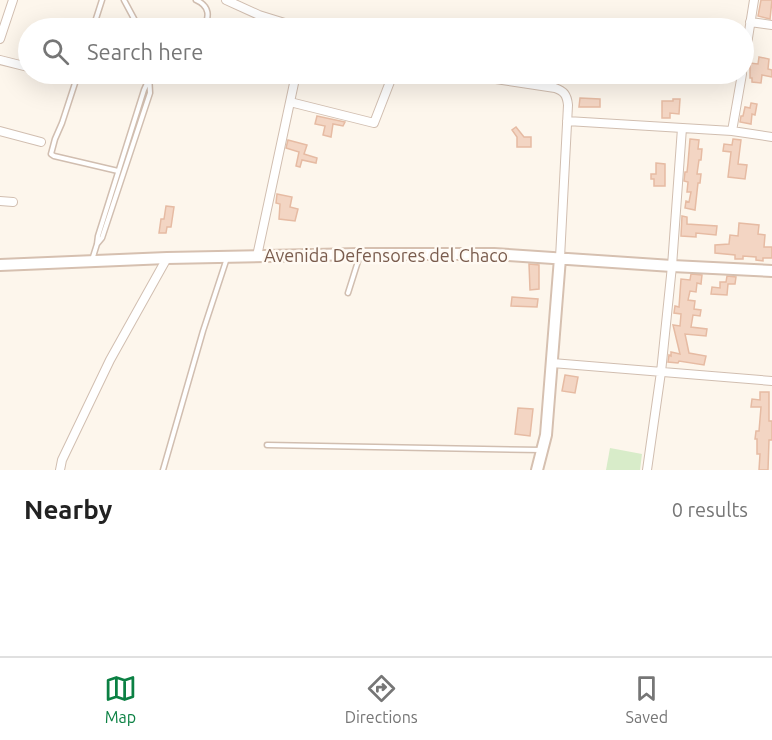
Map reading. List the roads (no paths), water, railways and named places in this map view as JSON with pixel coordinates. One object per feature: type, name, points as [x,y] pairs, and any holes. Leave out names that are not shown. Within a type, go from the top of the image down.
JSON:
[{"type":"main road","name":"Avenida Defensores del Chaco","points":[[0,265],[167,258],[494,254],[772,271]]},
{"type":"main road","points":[[537,470],[546,435],[560,258]]},
{"type":"street","points":[[0,39],[13,0]]},
{"type":"street","points":[[226,0],[269,18]]},
{"type":"street","points":[[751,18],[754,0]]},
{"type":"street","points":[[754,23],[772,25]]},
{"type":"street","points":[[0,60],[18,64]]},
{"type":"street","points":[[257,256],[294,84]]},
{"type":"street","points":[[290,102],[374,123],[389,84]]},
{"type":"street","points":[[529,84],[555,88],[567,97],[560,258]]},
{"type":"street","points":[[732,131],[740,84]]},
{"type":"street","points":[[567,121],[732,131],[772,137]]},
{"type":"street","points":[[647,470],[661,372],[672,266],[682,128]]},
{"type":"street","points":[[0,130],[41,142]]},
{"type":"street","points":[[0,201],[13,202]]},
{"type":"street","points":[[60,470],[62,460],[110,360],[167,258]]},
{"type":"street","points":[[552,363],[772,381]]},
{"type":"lane","points":[[96,18],[102,0]]},
{"type":"lane","points":[[123,0],[133,18]]},
{"type":"lane","points":[[196,0],[204,3],[207,18]]},
{"type":"lane","points":[[75,84],[51,154],[118,171]]},
{"type":"lane","points":[[92,261],[147,84]]},
{"type":"lane","points":[[97,244],[102,238],[150,93],[148,84]]},
{"type":"lane","points":[[348,293],[360,254]]},
{"type":"lane","points":[[164,470],[227,257]]},
{"type":"lane","points":[[267,445],[542,450]]}]
